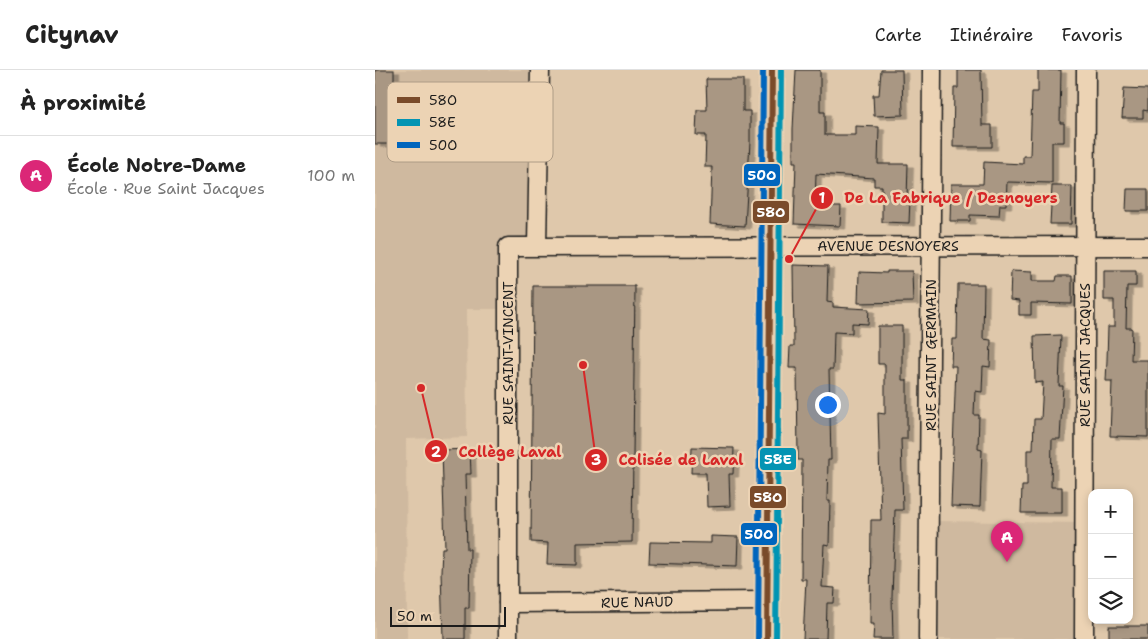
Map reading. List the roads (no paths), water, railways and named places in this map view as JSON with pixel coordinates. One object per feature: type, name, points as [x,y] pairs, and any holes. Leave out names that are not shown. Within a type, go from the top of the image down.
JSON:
[{"type":"street","points":[[767,639],[772,70]]},
{"type":"street","name":"RUE SAINT GERMAIN","points":[[928,639],[932,70]]},
{"type":"street","name":"RUE SAINT JACQUES","points":[[1084,639],[1085,70]]},
{"type":"street","points":[[537,246],[538,162]]},
{"type":"street","name":"AVENUE DESNOYERS","points":[[508,247],[1148,246]]},
{"type":"street","name":"RUE SAINT-VINCENT","points":[[508,247],[508,639]]},
{"type":"street","name":"RUE NAUD","points":[[508,603],[766,601]]},
{"type":"place","name":"De La Fabrique / Desnoyers","points":[[789,259]]},
{"type":"place","name":"Colisée de Laval","points":[[583,365]]},
{"type":"place","name":"Collège Laval","points":[[421,388]]},
{"type":"place","name":"École Notre-Dame","points":[[1007,562]]}]
